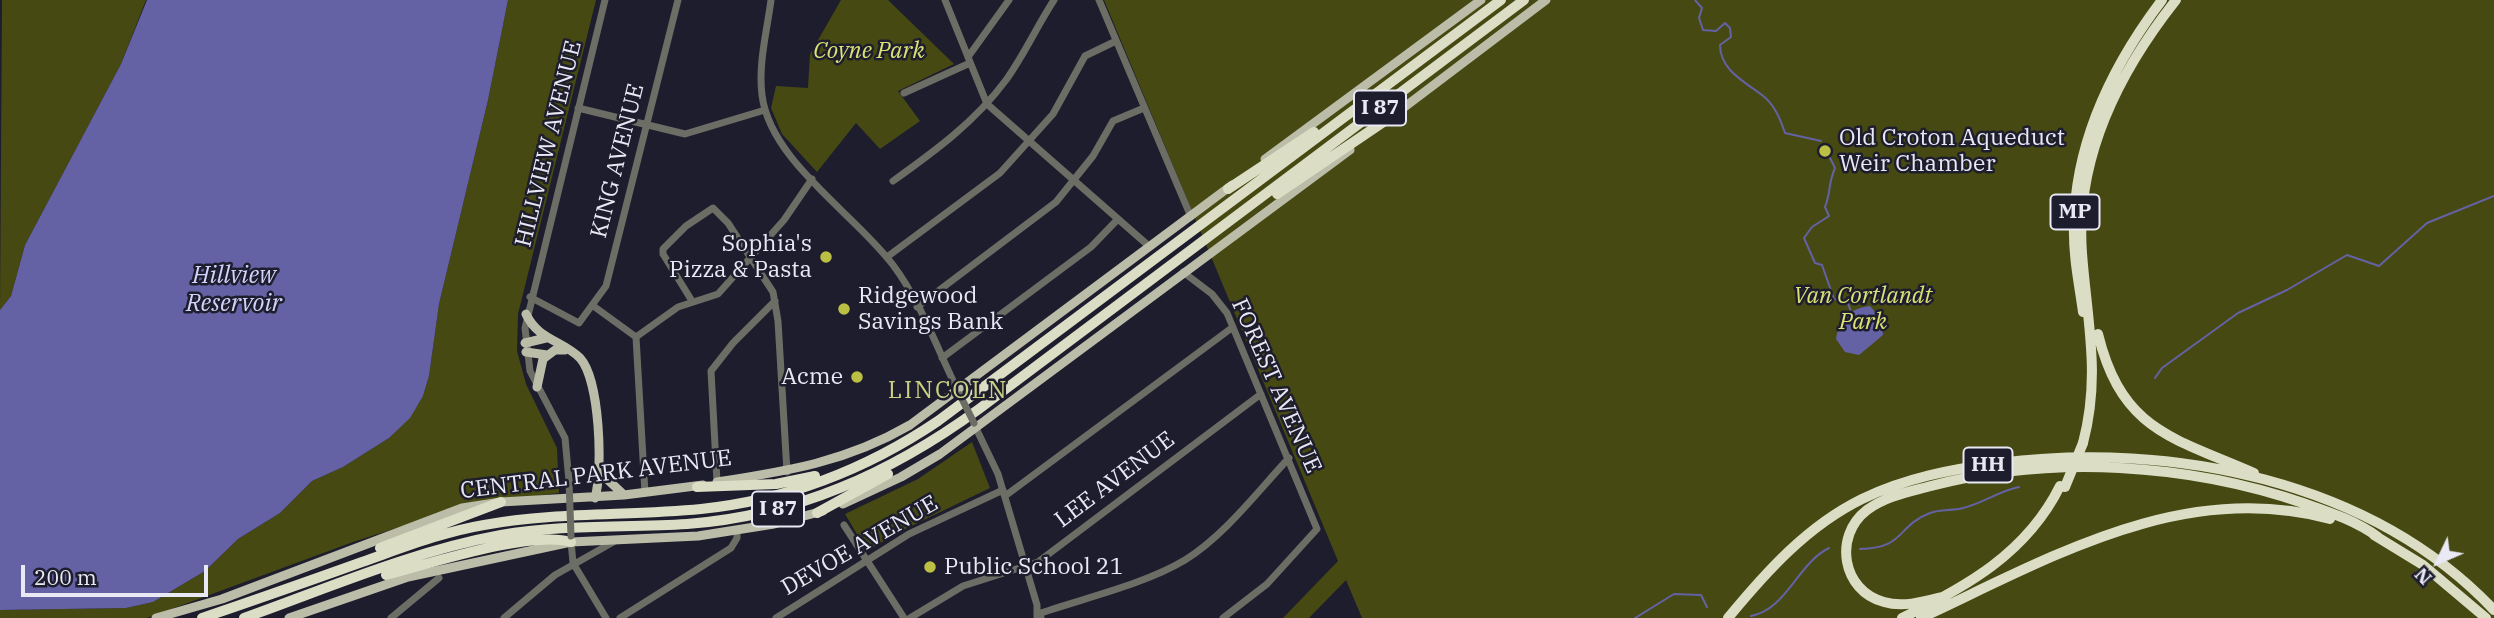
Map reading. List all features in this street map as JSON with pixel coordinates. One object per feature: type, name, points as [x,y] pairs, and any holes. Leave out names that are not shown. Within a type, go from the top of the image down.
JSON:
[{"type":"highway","name":"I 87","points":[[202,618],[414,544],[480,526],[548,516],[724,506],[792,491],[845,472],[900,446],[939,421],[1501,0]]},
{"type":"highway","name":"I 87","points":[[244,618],[438,550],[505,535],[580,527],[686,524],[775,510],[852,485],[922,449],[1524,0]]},
{"type":"highway","name":"MP","points":[[2080,442],[2088,371],[2074,250],[2080,169],[2090,132],[2106,91],[2133,41],[2162,0]]},
{"type":"highway","name":"MP","points":[[1902,618],[1948,601],[1981,576],[2010,552],[2039,520],[2062,487],[2080,442],[2094,376],[2082,217],[2094,149],[2104,119],[2129,69],[2176,0]]},
{"type":"highway","points":[[1228,189],[1325,124],[1364,103]]},
{"type":"highway","points":[[1237,215],[1276,194],[1398,112]]},
{"type":"highway","points":[[2088,296],[2112,379],[2124,399],[2142,419],[2173,439],[2295,490]]},
{"type":"highway","points":[[817,513],[877,481],[922,449]]},
{"type":"highway","name":"HH","points":[[1728,618],[1786,553],[1830,518],[1882,490],[1934,474],[2020,461],[2123,457],[2205,467],[2295,490],[2361,515],[2403,537],[2453,572],[2494,610]]},
{"type":"highway","points":[[1948,601],[1895,604],[1872,598],[1859,589],[1849,572],[1846,552],[1850,532],[1861,515],[1893,497],[1976,477],[2053,468],[2111,468],[2169,473],[2273,493],[2355,522],[2442,579],[2486,618]]},
{"type":"highway","points":[[697,487],[776,484],[845,472]]},
{"type":"highway","points":[[298,584],[370,552],[501,502]]},
{"type":"highway","points":[[1921,618],[1948,601],[2074,548],[2145,522],[2190,511],[2231,507],[2285,509],[2331,519],[2378,537]]},
{"type":"highway","points":[[308,595],[494,548],[571,539]]},
{"type":"main road","name":"CENTRAL PARK AVENUE","points":[[156,618],[222,599],[462,508],[501,502],[595,498],[697,487],[787,472],[837,460],[867,448],[917,421],[959,393],[1481,0]]},
{"type":"main road","points":[[289,618],[408,578],[571,539],[618,539],[737,530],[817,513],[901,477],[1183,272],[1546,0]]},
{"type":"main road","points":[[526,313],[537,331],[579,357],[591,376],[598,464],[595,498]]},
{"type":"main road","points":[[526,348],[546,338]]},
{"type":"main road","points":[[526,348],[547,355]]},
{"type":"main road","points":[[537,387],[540,367],[547,355],[555,350],[567,349]]},
{"type":"main road","points":[[598,464],[607,479],[624,495]]},
{"type":"street","name":"HILLVIEW AVENUE","points":[[574,565],[563,432],[537,387],[526,348],[526,313],[605,0]]},
{"type":"street","name":"KING AVENUE","points":[[530,297],[579,323],[606,286],[678,0]]},
{"type":"street","points":[[771,0],[761,73],[765,110],[779,141],[887,257],[917,307],[975,425],[1004,493],[1039,617],[1144,579],[1184,560],[1221,529],[1289,458]]},
{"type":"street","points":[[945,0],[987,104],[1150,247]]},
{"type":"street","points":[[904,93],[969,60],[1009,0]]},
{"type":"street","points":[[892,181],[957,134],[987,104],[1008,77],[1054,0]]},
{"type":"street","points":[[1099,0],[1191,217]]},
{"type":"street","points":[[887,257],[1000,173],[1030,143],[1052,114],[1085,56],[1116,41]]},
{"type":"street","points":[[578,108],[688,134],[765,110]]},
{"type":"street","points":[[917,307],[1056,202],[1117,118],[1144,108]]},
{"type":"street","points":[[636,337],[660,319],[692,301],[718,294],[785,220],[813,179]]},
{"type":"street","points":[[692,301],[663,254],[663,248],[708,209],[719,211],[770,284],[775,301],[787,472]]},
{"type":"street","points":[[942,358],[1091,247],[1118,219]]},
{"type":"street","name":"FOREST AVENUE","points":[[1183,272],[1219,301],[1233,327],[1317,529],[1266,584],[1223,618]]},
{"type":"street","points":[[717,482],[711,371],[733,343],[775,301]]},
{"type":"street","points":[[592,305],[636,337]]},
{"type":"street","name":"DEVOE AVENUE","points":[[776,618],[909,534],[1004,493],[1233,327]]},
{"type":"street","points":[[636,337],[645,493]]},
{"type":"street","name":"LEE AVENUE","points":[[910,618],[962,586],[1038,562],[1261,394]]},
{"type":"street","points":[[844,525],[904,618]]},
{"type":"street","points":[[620,618],[731,548],[737,538],[737,530]]},
{"type":"street","points":[[504,618],[555,575],[618,539]]},
{"type":"street","points":[[574,565],[606,618]]},
{"type":"street","points":[[391,618],[439,578]]},
{"type":"green space","points":[[2,0],[146,0],[121,64],[25,245],[11,296],[0,310]]},
{"type":"green space","points":[[508,0],[596,0],[518,314],[517,351],[526,384],[557,448],[559,493],[471,504],[353,542],[147,618],[0,618],[0,610],[126,608],[153,602],[205,571],[238,539],[280,513],[312,481],[343,467],[389,438],[409,418],[423,396],[429,376],[439,304],[488,100]]},
{"type":"green space","name":"Coyne Park","points":[[841,0],[888,0],[954,64],[898,91],[920,121],[880,149],[856,123],[817,172],[782,134],[771,108],[776,86],[808,88],[810,54]]},
{"type":"green space","name":"Van Cortlandt Park","points":[[1104,0],[2494,0],[2494,618],[1362,618],[1346,580],[1309,618],[1283,618],[1338,561]]},
{"type":"green space","points":[[972,442],[990,488],[899,532],[867,551],[845,514],[918,479]]},
{"type":"water","name":"Hillview Reservoir","points":[[147,0],[508,0],[488,100],[439,304],[429,376],[423,396],[410,418],[389,438],[343,467],[312,481],[280,513],[238,539],[205,571],[153,602],[126,608],[0,610],[0,310],[11,296],[25,245],[121,64]]},
{"type":"water","points":[[1870,306],[1882,320],[1883,335],[1859,355],[1845,352],[1836,339],[1840,326],[1851,312]]},
{"type":"waterway","points":[[1695,0],[1702,8],[1699,18],[1703,30],[1716,31],[1725,23],[1730,28],[1731,37],[1720,45],[1724,62],[1770,103],[1785,133],[1821,141]]},
{"type":"waterway","points":[[1830,158],[1835,168],[1825,207],[1829,216],[1812,227],[1804,238],[1815,263],[1822,265],[1834,299],[1848,303],[1851,312]]},
{"type":"waterway","points":[[2155,378],[2162,368],[2238,313],[2287,290],[2347,255],[2379,266],[2427,223],[2494,196]]},
{"type":"waterway","points":[[1860,549],[1886,545],[1919,518],[1930,513],[1963,508],[2019,487]]},
{"type":"waterway","points":[[1751,616],[1774,605],[1809,564],[1829,548]]},
{"type":"waterway","points":[[1635,618],[1674,594],[1701,595],[1707,607]]},
{"type":"place","name":"Old Croton Aqueduct Weir Chamber","points":[[1825,151]]},
{"type":"place","name":"Sophia's Pizza & Pasta","points":[[826,257]]},
{"type":"place","name":"Ridgewood Savings Bank","points":[[844,309]]},
{"type":"place","name":"Acme","points":[[857,377]]},
{"type":"place","name":"Public School 21","points":[[930,567]]},
{"type":"district","name":"LINCOLN","points":[[948,391]]}]
